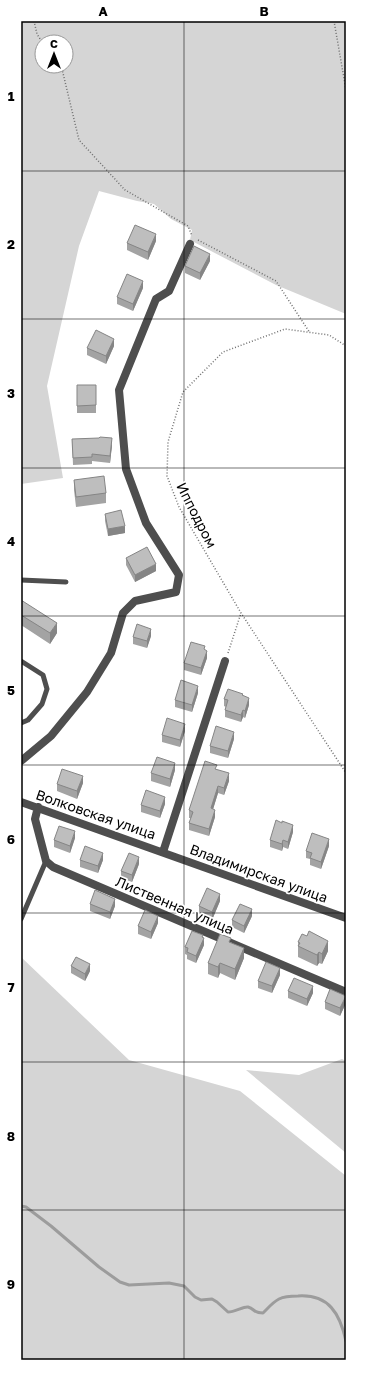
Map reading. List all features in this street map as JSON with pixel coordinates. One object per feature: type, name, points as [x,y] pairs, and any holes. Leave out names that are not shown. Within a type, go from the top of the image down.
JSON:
[{"type":"street","points":[[21,761],[51,736],[87,692],[111,653],[123,613],[135,601],[176,592],[179,575],[146,523],[126,469],[119,390],[156,299],[169,291],[190,244]]},
{"type":"street","points":[[163,852],[225,661]]},
{"type":"street","name":"Волковская улица","points":[[21,802],[163,852]]},
{"type":"street","points":[[38,807],[35,820],[46,860]]},
{"type":"street","name":"Владимирская улица","points":[[163,852],[346,918]]},
{"type":"street","name":"Лиственная улица","points":[[46,860],[53,867],[346,992]]},
{"type":"lane","points":[[21,580],[66,582]]},
{"type":"lane","points":[[21,661],[43,675],[47,689],[42,704],[28,720],[21,722]]},
{"type":"lane","points":[[21,919],[46,860]]},
{"type":"path","points":[[34,21],[37,34]]},
{"type":"path","points":[[334,21],[346,90]]},
{"type":"path","points":[[63,74],[79,140],[125,190],[188,226],[193,237],[276,281],[310,332]]},
{"type":"path","name":"Ипподром","points":[[346,346],[329,335],[285,329],[223,352],[183,392],[168,442],[167,476],[179,507],[241,613],[346,773]]},
{"type":"path","points":[[225,661],[241,613]]},
{"type":"shaded area","points":[[21,21],[346,21],[346,314],[276,285],[190,240],[192,230],[171,219],[154,204],[99,191],[79,246],[47,386],[63,478],[21,484]]},
{"type":"shaded area","points":[[21,957],[129,1060],[240,1091],[346,1176],[346,1360],[21,1360]]},
{"type":"shaded area","points":[[342,1059],[346,1061],[346,1153],[246,1070],[299,1075]]},
{"type":"building","points":[[135,225],[156,234],[148,252],[127,243]]},
{"type":"building","points":[[194,246],[210,254],[200,273],[185,266]]},
{"type":"building","points":[[127,274],[143,281],[133,304],[117,297]]},
{"type":"building","points":[[96,330],[114,339],[106,356],[87,348]]},
{"type":"building","points":[[77,385],[96,385],[96,405],[77,406]]},
{"type":"building","points":[[100,437],[112,438],[110,456],[92,454],[92,457],[73,458],[72,439]]},
{"type":"building","points":[[104,476],[106,493],[76,497],[74,480]]},
{"type":"building","points":[[121,510],[125,526],[108,529],[105,514]]},
{"type":"building","points":[[147,547],[156,564],[135,575],[126,558]]},
{"type":"building","points":[[21,600],[57,623],[50,633],[21,615]]},
{"type":"building","points":[[137,624],[151,629],[147,641],[133,637]]},
{"type":"building","points":[[191,642],[205,646],[204,649],[207,651],[201,668],[184,663]]},
{"type":"building","points":[[181,680],[198,686],[192,705],[175,700]]},
{"type":"building","points":[[228,689],[243,694],[242,695],[249,698],[245,711],[243,710],[241,715],[225,710],[228,700],[224,699]]},
{"type":"building","points":[[167,718],[185,724],[180,740],[162,735]]},
{"type":"building","points":[[216,726],[234,732],[228,751],[210,746]]},
{"type":"building","points":[[157,757],[175,763],[170,779],[151,773]]},
{"type":"building","points":[[205,761],[217,765],[215,769],[229,773],[224,788],[218,786],[211,808],[215,810],[209,829],[189,823],[193,812],[189,810]]},
{"type":"building","points":[[62,769],[83,776],[77,791],[57,784]]},
{"type":"building","points":[[146,790],[165,797],[160,811],[141,805]]},
{"type":"building","points":[[276,820],[293,825],[288,842],[283,840],[282,844],[270,840]]},
{"type":"building","points":[[59,826],[75,831],[70,846],[54,840]]},
{"type":"building","points":[[312,833],[329,839],[321,862],[310,858],[312,853],[306,851]]},
{"type":"building","points":[[85,846],[103,853],[98,866],[80,860]]},
{"type":"building","points":[[129,853],[139,857],[132,875],[121,871]]},
{"type":"building","points":[[207,888],[220,894],[212,912],[199,906]]},
{"type":"building","points":[[95,890],[115,899],[110,912],[90,904]]},
{"type":"building","points":[[240,904],[252,909],[244,926],[232,920]]},
{"type":"building","points":[[145,910],[158,916],[151,932],[138,926]]},
{"type":"building","points":[[192,931],[203,935],[202,937],[204,938],[196,956],[187,952],[188,948],[185,947]]},
{"type":"building","points":[[309,931],[328,941],[322,954],[319,952],[317,955],[298,946],[300,943],[298,942],[302,934],[307,936]]},
{"type":"building","points":[[220,934],[231,938],[229,942],[244,948],[235,969],[220,963],[218,967],[208,963]]},
{"type":"building","points":[[76,957],[90,964],[85,974],[71,966]]},
{"type":"building","points":[[266,962],[280,968],[272,986],[258,981]]},
{"type":"building","points":[[294,978],[313,986],[307,999],[288,991]]},
{"type":"building","points":[[330,989],[346,996],[340,1008],[325,1002]]},
{"type":"waterway","points":[[21,1206],[26,1207],[51,1226],[99,1267],[120,1282],[129,1285],[169,1283],[184,1286],[195,1297],[201,1300],[212,1299],[228,1312],[248,1307],[256,1312],[263,1313],[277,1300],[288,1296],[309,1296],[318,1298],[325,1302],[336,1314],[346,1341]]}]
